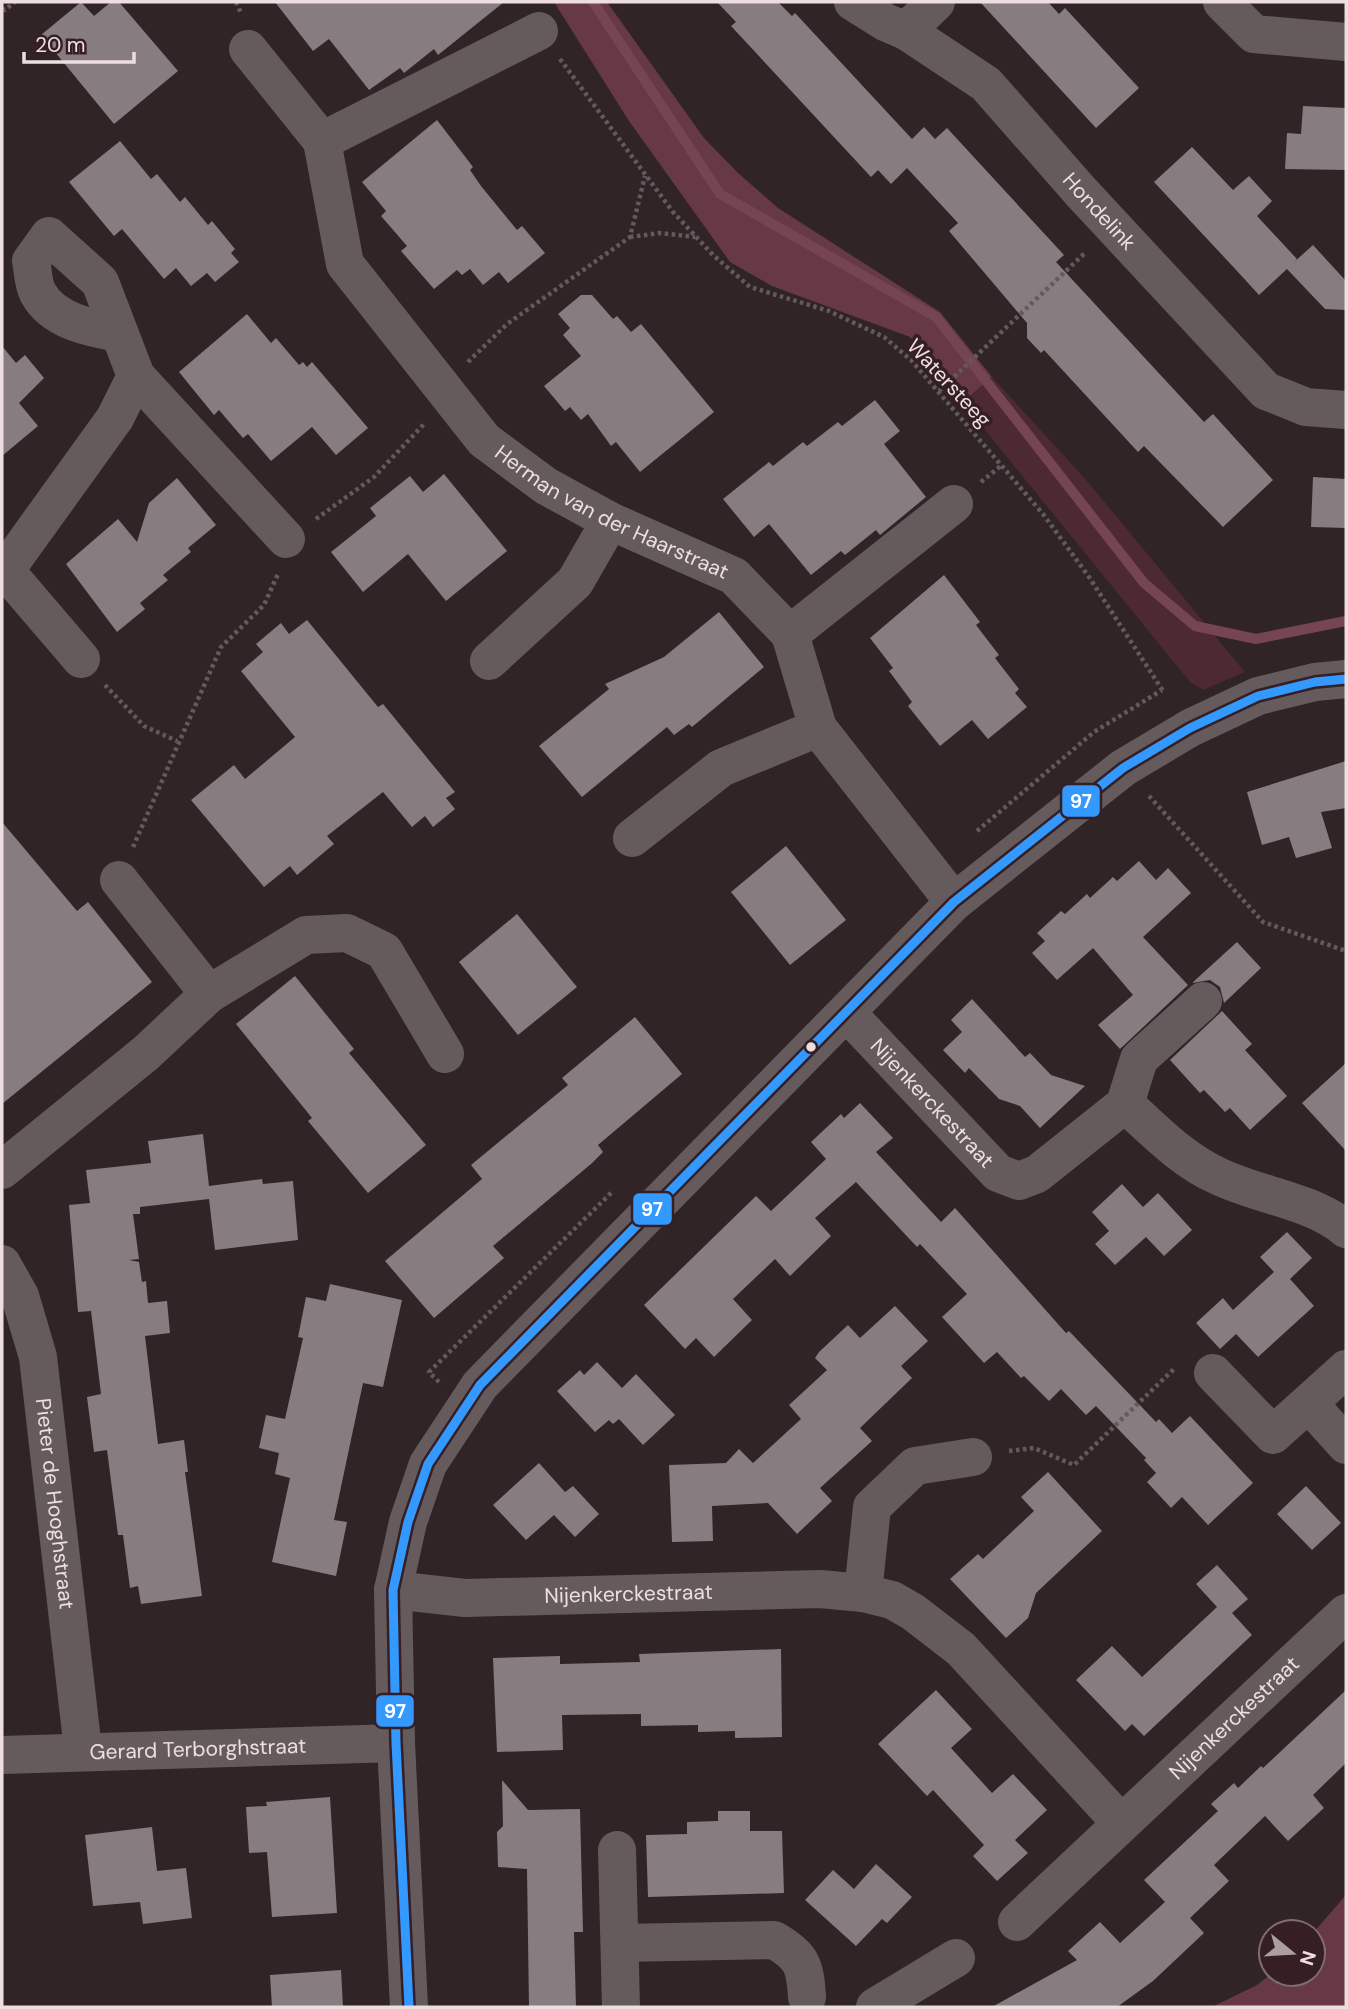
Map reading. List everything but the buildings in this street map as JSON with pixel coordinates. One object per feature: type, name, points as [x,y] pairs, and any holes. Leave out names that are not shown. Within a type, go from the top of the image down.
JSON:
[{"type":"street","name":"Hondelink","points":[[853,2],[885,22],[906,31],[986,84],[1266,391],[1306,407],[1346,410]]},
{"type":"street","points":[[906,31],[936,2]]},
{"type":"street","points":[[1222,2],[1254,34],[1346,42]]},
{"type":"street","points":[[248,49],[322,141],[539,31]]},
{"type":"street","name":"Herman van der Haarstraat","points":[[322,141],[345,264],[484,440],[546,486],[610,521],[734,576],[790,634],[818,728],[954,902]]},
{"type":"street","points":[[119,333],[136,376],[286,539]]},
{"type":"street","points":[[81,659],[4,572],[115,418],[136,376]]},
{"type":"street","points":[[790,634],[954,504]]},
{"type":"street","points":[[489,661],[575,582],[610,521]]},
{"type":"street","points":[[409,2007],[396,1743],[393,1590],[408,1522],[428,1464],[480,1385],[954,902],[1123,768],[1190,728],[1258,696],[1315,682],[1346,679]]},
{"type":"street","points":[[632,838],[721,768],[818,728]]},
{"type":"street","points":[[119,880],[209,994]]},
{"type":"street","points":[[2,1170],[146,1053],[209,994],[306,935],[347,933],[384,951],[445,1054]]},
{"type":"street","points":[[1203,1001],[1139,1059],[1125,1104],[1192,1163],[1258,1193],[1328,1214],[1346,1228]]},
{"type":"street","name":"Nijenkerckestraat","points":[[847,1013],[998,1173],[1019,1181],[1037,1174],[1125,1104]]},
{"type":"street","name":"Pieter de Hooghstraat","points":[[8,1288],[37,1357],[83,1750]]},
{"type":"street","points":[[1213,1373],[1273,1435],[1310,1405],[1346,1369]]},
{"type":"street","points":[[1310,1405],[1346,1445]]},
{"type":"street","points":[[863,1593],[872,1507],[915,1466],[973,1457]]},
{"type":"street","name":"Nijenkerckestraat","points":[[393,1590],[465,1598],[820,1589],[863,1593],[902,1606],[961,1649],[1121,1823]]},
{"type":"street","name":"Nijenkerckestraat","points":[[1017,1922],[1346,1613]]},
{"type":"street","name":"Gerard Terborghstraat","points":[[2,1755],[83,1750],[396,1743]]},
{"type":"street","points":[[617,1850],[621,2007]]},
{"type":"street","points":[[620,1944],[774,1940],[794,1952],[806,1971],[808,2004]]},
{"type":"street","points":[[875,2007],[956,1958]]},
{"type":"path","points":[[2,9],[5,10],[15,2]]},
{"type":"path","name":"Watersteeg","points":[[539,31],[645,175],[696,237],[750,287],[829,311],[884,337],[911,359],[1043,514],[1190,728]]},
{"type":"path","points":[[630,236],[645,175]]},
{"type":"path","points":[[939,391],[950,377],[1114,226]]},
{"type":"path","points":[[119,880],[177,741],[221,647],[264,605],[278,575],[286,539],[374,477],[448,396],[469,361],[507,324],[630,236],[660,233],[696,237]]},
{"type":"path","points":[[81,659],[145,726],[177,741]]},
{"type":"path","points":[[1123,768],[1263,922],[1346,951]]},
{"type":"path","points":[[973,1457],[1034,1448],[1074,1465],[1181,1362],[1213,1373]]},
{"type":"shaded area","points":[[554,2],[607,2],[704,138],[738,173],[778,208],[940,312],[992,377],[962,403],[910,337],[772,286],[730,262],[629,121]]},
{"type":"shaded area","points":[[992,377],[1087,481],[1245,672],[1203,690],[1190,682],[963,403]]},
{"type":"shaded area","points":[[1346,1895],[1346,2007],[1212,2007],[1257,1985],[1257,1988],[1327,1988],[1326,1918]]},
{"type":"waterway","points":[[593,2],[720,194],[936,317],[1144,583],[1195,626],[1256,639],[1346,621]]},
{"type":"transit line","name":"97","points":[[409,2007],[396,1743],[393,1590],[408,1522],[428,1464],[480,1385],[954,902],[1123,768],[1190,728],[1258,696],[1315,682],[1346,679]]}]
